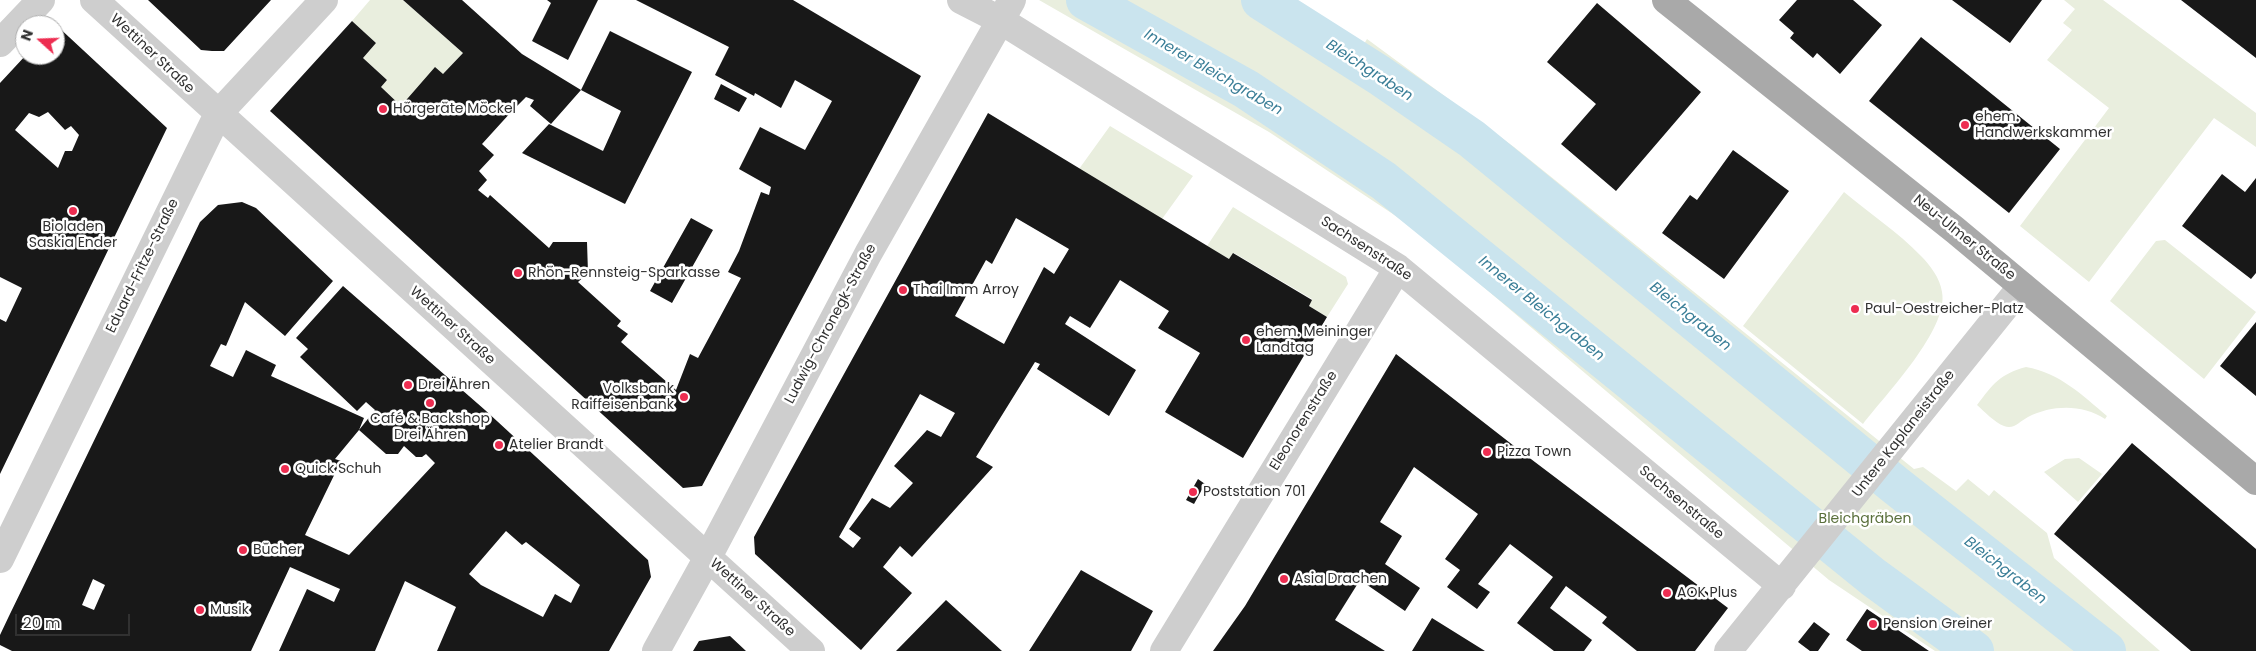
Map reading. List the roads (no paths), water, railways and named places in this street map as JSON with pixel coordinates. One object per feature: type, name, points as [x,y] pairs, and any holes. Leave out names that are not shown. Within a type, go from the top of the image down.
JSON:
[{"type":"main road","name":"Neu-Ulmer Straße","points":[[1666,0],[1885,173],[2256,481]]},
{"type":"street","points":[[0,43],[41,0]]},
{"type":"street","name":"Wettiner Straße","points":[[94,0],[811,651]]},
{"type":"street","name":"Eduard-Fritze-Straße","points":[[0,559],[218,114],[324,0]]},
{"type":"street","name":"Sachsenstraße","points":[[961,0],[1006,10],[1398,268],[1782,586]]},
{"type":"street","name":"Ludwig-Chronegk-Straße","points":[[656,651],[708,557],[868,254],[1006,10]]},
{"type":"street","name":"Eleonorenstraße","points":[[1164,651],[1398,268]]},
{"type":"street","name":"Untere Kaplaneistraße","points":[[1728,651],[2022,286]]},
{"type":"waterway","name":"Innerer Bleichgraben","points":[[1086,0],[1246,89],[1384,181],[1873,577],[1974,651]]},
{"type":"waterway","name":"Bleichgraben","points":[[1261,0],[1379,75],[1472,139],[1895,485],[2106,651]]},
{"type":"place","name":"Hörgeräte Möckel","points":[[383,109]]},
{"type":"place","name":"ehem. Handwerkskammer","points":[[1965,125]]},
{"type":"place","name":"Bioladen Saskia Ender","points":[[73,211]]},
{"type":"place","name":"Rhön-Rennsteig-Sparkasse","points":[[518,273]]},
{"type":"place","name":"Thai Imm Arroy","points":[[903,290]]},
{"type":"place","name":"Paul-Oestreicher-Platz","points":[[1855,309]]},
{"type":"place","name":"ehem. Meininger Landtag","points":[[1246,340]]},
{"type":"place","name":"Drei Ähren","points":[[408,385]]},
{"type":"place","name":"Volksbank Raiffeisenbank","points":[[684,397]]},
{"type":"place","name":"Café & Backshop Drei Ähren","points":[[430,403]]},
{"type":"place","name":"Atelier Brandt","points":[[499,445]]},
{"type":"place","name":"Pizza Town","points":[[1487,452]]},
{"type":"place","name":"Quick Schuh","points":[[285,469]]},
{"type":"place","name":"Poststation 701","points":[[1193,492]]},
{"type":"place","name":"Bücher","points":[[243,550]]},
{"type":"place","name":"Asia Drachen","points":[[1284,579]]},
{"type":"place","name":"AOK Plus","points":[[1667,593]]},
{"type":"place","name":"Musik","points":[[200,610]]},
{"type":"place","name":"Pension Greiner","points":[[1873,624]]},
{"type":"park label","name":"Bleichgräben","points":[[1865,519]]}]
